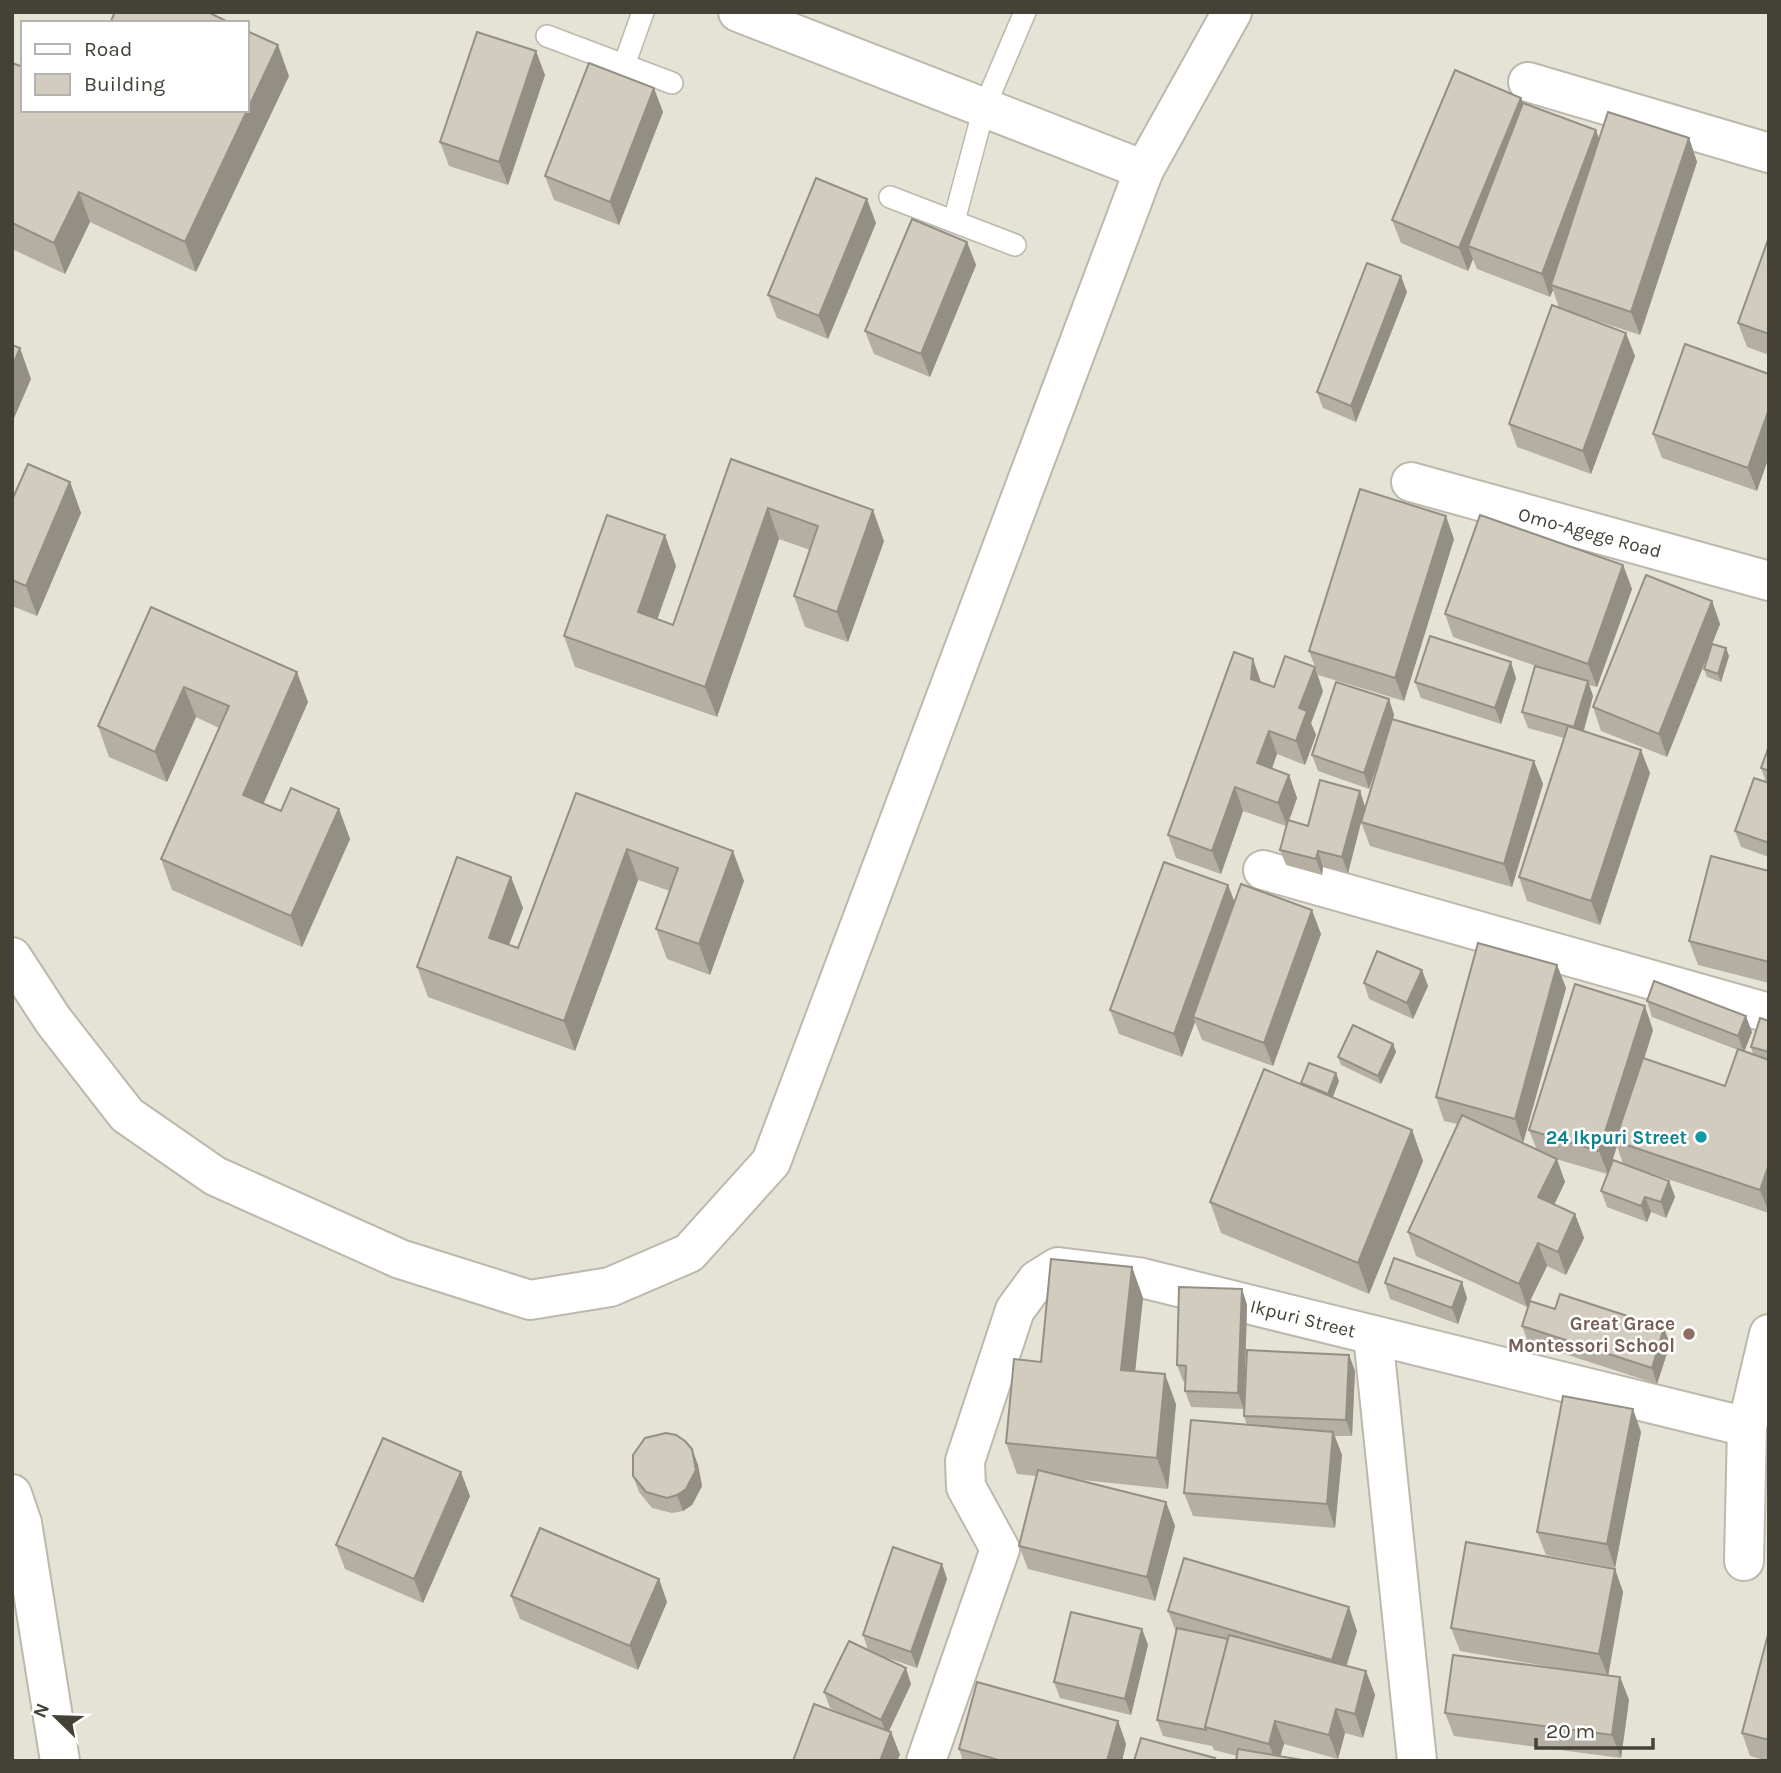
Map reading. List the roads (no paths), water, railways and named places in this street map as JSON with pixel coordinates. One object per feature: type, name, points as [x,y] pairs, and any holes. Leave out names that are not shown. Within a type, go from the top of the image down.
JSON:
[{"type":"street","points":[[738,12],[1144,170]]},
{"type":"street","points":[[12,957],[53,1020],[127,1115],[215,1176],[400,1259],[530,1300],[610,1287],[689,1253],[771,1162],[1144,170],[1232,12]]},
{"type":"street","points":[[1528,82],[1769,153]]},
{"type":"street","name":"Omo-Agege Road","points":[[1411,482],[1769,581]]},
{"type":"street","points":[[1263,870],[1769,1013]]},
{"type":"street","name":"Ikpuri Street","points":[[926,1761],[1000,1549],[966,1487],[965,1461],[1015,1310],[1037,1280],[1058,1267],[1138,1277],[1747,1427]]},
{"type":"street","points":[[1744,1561],[1747,1427],[1769,1334]]},
{"type":"street","points":[[1373,1335],[1416,1761]]},
{"type":"street","points":[[12,1494],[22,1523],[60,1761]]},
{"type":"lane","points":[[624,65],[643,12]]},
{"type":"lane","points":[[954,221],[984,108],[1025,12]]},
{"type":"lane","points":[[547,36],[672,83]]},
{"type":"lane","points":[[890,197],[1015,244]]},
{"type":"place","name":"24 Ikpuri Street","points":[[1701,1137]]},
{"type":"place","name":"Great Grace Montessori School","points":[[1689,1334]]}]
